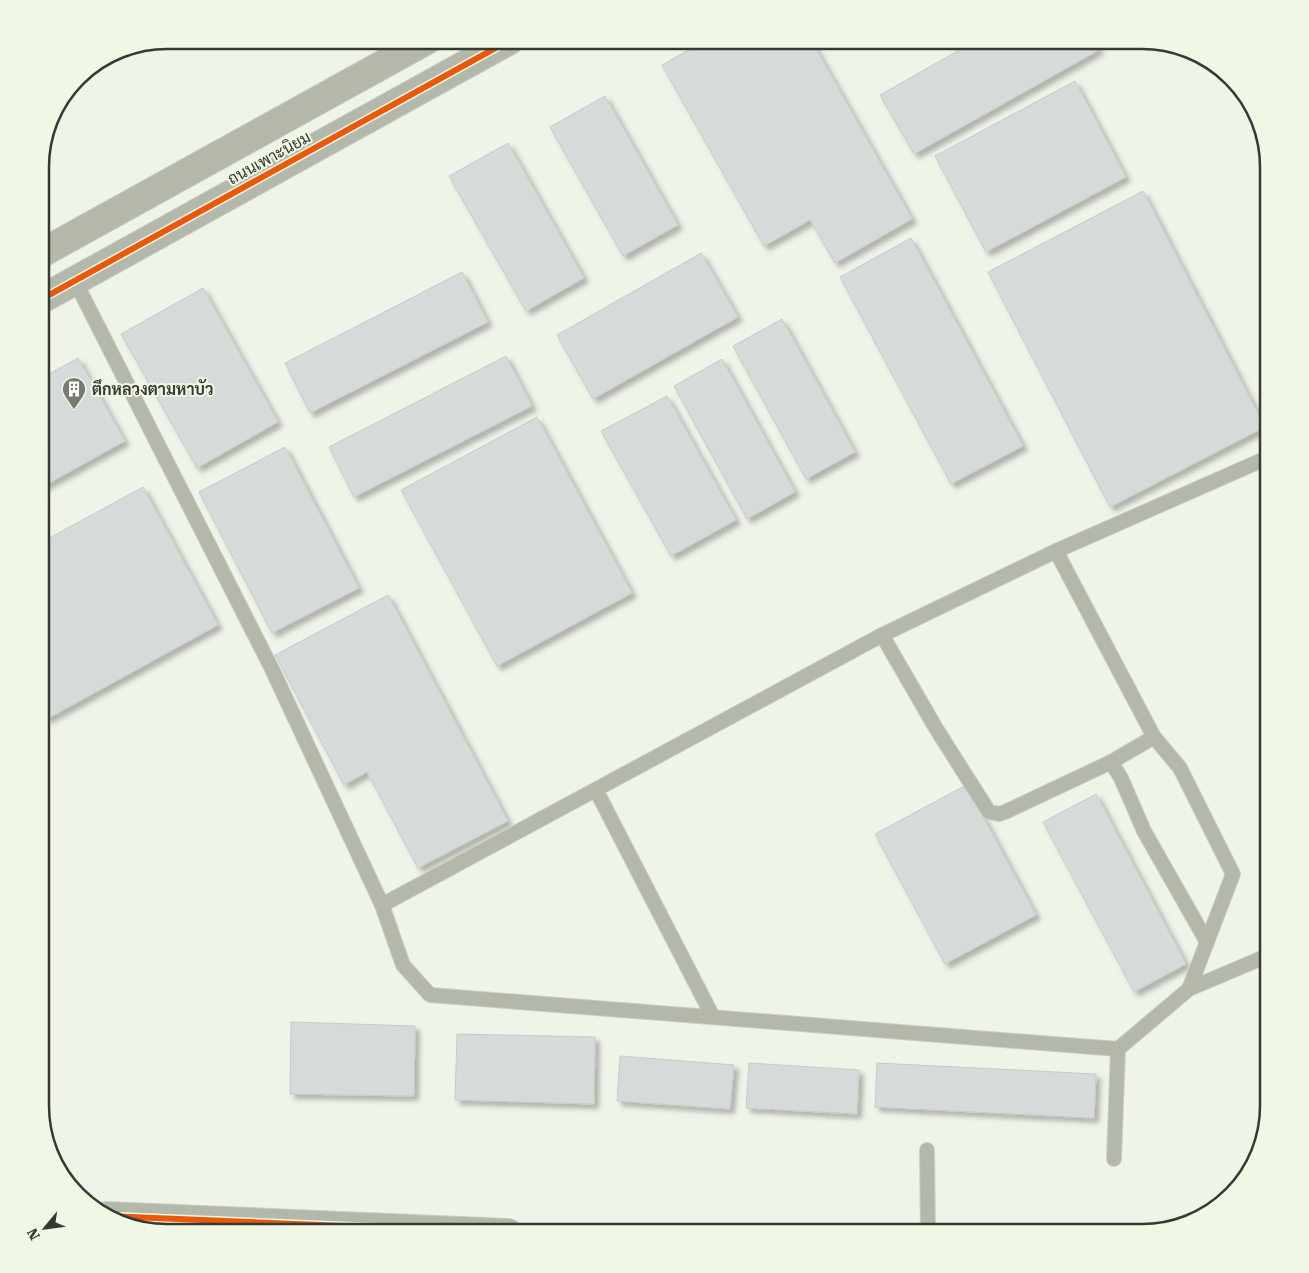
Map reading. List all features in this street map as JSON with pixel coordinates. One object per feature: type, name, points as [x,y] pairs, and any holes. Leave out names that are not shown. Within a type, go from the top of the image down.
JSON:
[{"type":"street","name":"ถนนเพาะนิยม","points":[[49,249],[411,49]]},
{"type":"street","name":"ถนนเพาะนิยม","points":[[49,295],[494,49]]},
{"type":"street","points":[[135,1220],[257,1224]]},
{"type":"lane","points":[[75,281],[271,667],[382,905],[403,965],[430,995],[1118,1048],[1189,989],[1260,959]]},
{"type":"lane","points":[[382,905],[882,636],[1056,551],[1260,461]]},
{"type":"lane","points":[[1056,551],[1154,737],[1180,768],[1233,874],[1189,989]]},
{"type":"lane","points":[[882,636],[937,730],[989,812],[999,814],[1005,812],[1111,762],[1154,737]]},
{"type":"lane","points":[[1111,762],[1121,778],[1144,831],[1207,942]]},
{"type":"lane","points":[[596,790],[713,1017]]},
{"type":"lane","points":[[1114,1159],[1118,1048]]},
{"type":"lane","points":[[927,1150],[928,1224]]},
{"type":"building","points":[[690,49],[816,49],[912,219],[835,263],[810,220],[764,246],[662,65]]},
{"type":"building","points":[[961,49],[1099,50],[914,154],[880,95]]},
{"type":"building","points":[[1075,81],[1126,177],[986,252],[935,156]]},
{"type":"building","points":[[605,96],[678,225],[623,256],[550,127]]},
{"type":"building","points":[[508,143],[584,278],[526,311],[449,176]]},
{"type":"building","points":[[1143,191],[1260,417],[1260,430],[1110,507],[988,272]]},
{"type":"building","points":[[911,238],[1023,446],[951,484],[840,277]]},
{"type":"building","points":[[701,253],[738,317],[593,399],[557,335]]},
{"type":"building","points":[[462,272],[488,322],[310,413],[285,363]]},
{"type":"building","points":[[203,288],[278,422],[197,468],[121,334]]},
{"type":"building","points":[[782,319],[855,452],[806,479],[733,346]]},
{"type":"building","points":[[506,356],[532,406],[354,497],[329,447]]},
{"type":"building","name":"ตึกหลวงตามหาบัว","points":[[78,358],[125,441],[49,483],[49,374]]},
{"type":"building","points":[[722,359],[795,492],[747,519],[674,386]]},
{"type":"building","points":[[667,396],[736,520],[671,556],[601,431]]},
{"type":"building","points":[[537,417],[632,593],[497,666],[401,490]]},
{"type":"building","points":[[285,447],[359,588],[272,633],[199,492]]},
{"type":"building","points":[[143,487],[218,625],[49,718],[49,538]]},
{"type":"building","points":[[388,595],[508,821],[418,868],[367,772],[344,785],[275,655]]},
{"type":"building","points":[[966,785],[1036,915],[945,964],[875,834]]},
{"type":"building","points":[[1096,794],[1186,964],[1134,992],[1043,822]]},
{"type":"building","points":[[291,1022],[415,1026],[414,1096],[290,1094]]},
{"type":"building","points":[[457,1034],[595,1037],[594,1104],[455,1100]]},
{"type":"building","points":[[620,1056],[734,1065],[730,1109],[617,1101]]},
{"type":"building","points":[[749,1063],[859,1070],[857,1114],[746,1108]]},
{"type":"building","points":[[877,1063],[1096,1074],[1094,1118],[875,1107]]},
{"type":"cycle path","points":[[49,295],[494,49]]},
{"type":"cycle path","points":[[126,1217],[296,1224]]},
{"type":"place","name":"ตึกหลวงตามหาบัว","points":[[74,410]]}]
